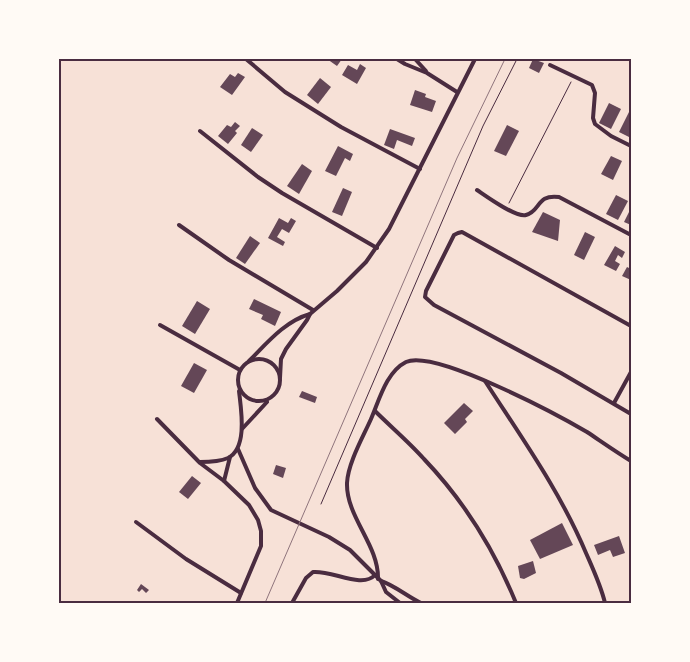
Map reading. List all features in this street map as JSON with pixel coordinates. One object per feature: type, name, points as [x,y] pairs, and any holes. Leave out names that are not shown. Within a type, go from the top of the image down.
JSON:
[{"type":"street","points":[[246,59],[285,92],[341,127],[420,168]]},
{"type":"street","points":[[397,59],[427,73],[457,92]]},
{"type":"street","points":[[415,59],[427,73]]},
{"type":"street","points":[[200,462],[230,457],[238,449],[242,429],[238,386],[240,370],[269,340],[290,322],[311,312],[337,291],[377,248],[402,205],[475,59]]},
{"type":"street","points":[[550,65],[592,85],[594,88],[593,118],[595,124],[611,136],[631,146]]},
{"type":"street","points":[[200,131],[258,177],[282,193],[377,248]]},
{"type":"street","points":[[477,190],[507,208],[525,215],[545,197],[559,196],[631,235]]},
{"type":"street","points":[[179,224],[229,260],[311,312]]},
{"type":"street","points":[[631,326],[462,232],[454,235],[426,291],[425,297],[434,305],[561,373],[631,414]]},
{"type":"street","points":[[242,429],[272,397],[280,385],[281,359],[311,312]]},
{"type":"street","points":[[160,325],[240,370]]},
{"type":"street","points":[[248,362],[261,359],[268,361],[274,365],[280,378]]},
{"type":"street","points":[[378,578],[378,566],[349,500],[347,484],[350,468],[385,386],[399,366],[415,359],[440,364],[485,381],[555,414],[631,461]]},
{"type":"street","points":[[614,404],[631,372]]},
{"type":"street","points":[[485,381],[572,520],[593,567],[604,603]]},
{"type":"street","points":[[238,386],[246,397],[252,401],[259,402],[272,397]]},
{"type":"street","points":[[375,411],[422,457],[462,504],[491,550],[516,603]]},
{"type":"street","points":[[157,419],[200,462],[250,505],[258,520],[261,531],[261,546],[236,603]]},
{"type":"street","points":[[238,449],[250,478],[260,496],[271,510],[319,532],[350,550],[378,578],[386,592],[400,603]]},
{"type":"street","points":[[224,481],[230,457]]},
{"type":"street","points":[[136,522],[186,559],[241,593]]},
{"type":"street","points":[[292,603],[306,578],[313,572],[335,574],[360,581],[378,578],[421,603]]},
{"type":"path","points":[[322,504],[483,126],[517,59]]},
{"type":"path","points":[[507,208],[574,76]]},
{"type":"building","points":[[327,59],[342,59],[337,66]]},
{"type":"building","points":[[533,59],[544,63],[539,73],[529,68]]},
{"type":"building","points":[[360,64],[366,68],[357,84],[342,75],[348,65],[357,70]]},
{"type":"building","points":[[238,73],[245,77],[232,95],[220,87],[230,74],[235,77]]},
{"type":"building","points":[[320,78],[331,87],[318,104],[307,95]]},
{"type":"building","points":[[415,90],[426,94],[425,97],[436,101],[432,112],[410,105]]},
{"type":"building","points":[[609,103],[621,109],[611,129],[599,123]]},
{"type":"building","points":[[629,112],[631,113],[631,138],[619,132]]},
{"type":"building","points":[[235,122],[240,126],[228,144],[218,136],[227,125],[231,127]]},
{"type":"building","points":[[507,125],[519,131],[506,156],[494,151]]},
{"type":"building","points":[[252,128],[263,135],[251,152],[241,145]]},
{"type":"building","points":[[390,129],[415,138],[412,146],[397,140],[394,149],[384,145]]},
{"type":"building","points":[[338,146],[353,154],[350,161],[345,158],[336,176],[325,171]]},
{"type":"building","points":[[611,156],[622,161],[613,180],[601,174]]},
{"type":"building","points":[[302,164],[312,171],[299,194],[287,186]]},
{"type":"building","points":[[343,188],[352,192],[342,216],[332,212]]},
{"type":"building","points":[[616,195],[628,201],[618,220],[606,214]]},
{"type":"building","points":[[631,208],[631,225],[624,222]]},
{"type":"building","points":[[543,212],[560,220],[558,241],[532,232]]},
{"type":"building","points":[[279,218],[288,223],[291,218],[296,221],[289,233],[282,229],[277,237],[285,242],[283,246],[268,238]]},
{"type":"building","points":[[585,232],[595,237],[584,260],[574,255]]},
{"type":"building","points":[[250,236],[260,243],[245,264],[236,258]]},
{"type":"building","points":[[615,246],[625,252],[622,258],[618,255],[615,261],[620,264],[616,271],[604,265]]},
{"type":"building","points":[[627,267],[631,269],[631,280],[622,276]]},
{"type":"building","points":[[254,299],[281,312],[275,326],[261,319],[263,315],[249,309]]},
{"type":"building","points":[[197,301],[210,309],[195,334],[182,326]]},
{"type":"building","points":[[194,363],[207,370],[194,393],[181,386]]},
{"type":"building","points":[[302,391],[317,397],[315,403],[299,397]]},
{"type":"building","points":[[464,403],[473,411],[465,419],[467,422],[455,434],[444,423]]},
{"type":"building","points":[[276,465],[286,468],[283,478],[273,474]]},
{"type":"building","points":[[192,476],[201,483],[188,499],[179,492]]},
{"type":"building","points":[[562,523],[573,545],[540,559],[530,540]]},
{"type":"building","points":[[619,536],[625,553],[613,557],[610,550],[598,555],[594,545]]},
{"type":"building","points":[[533,561],[536,573],[524,579],[520,578],[518,566]]},
{"type":"building","points":[[141,584],[149,590],[146,593],[142,589],[139,592],[137,590]]},
{"type":"tram line","points":[[265,603],[457,158],[505,59]]}]
